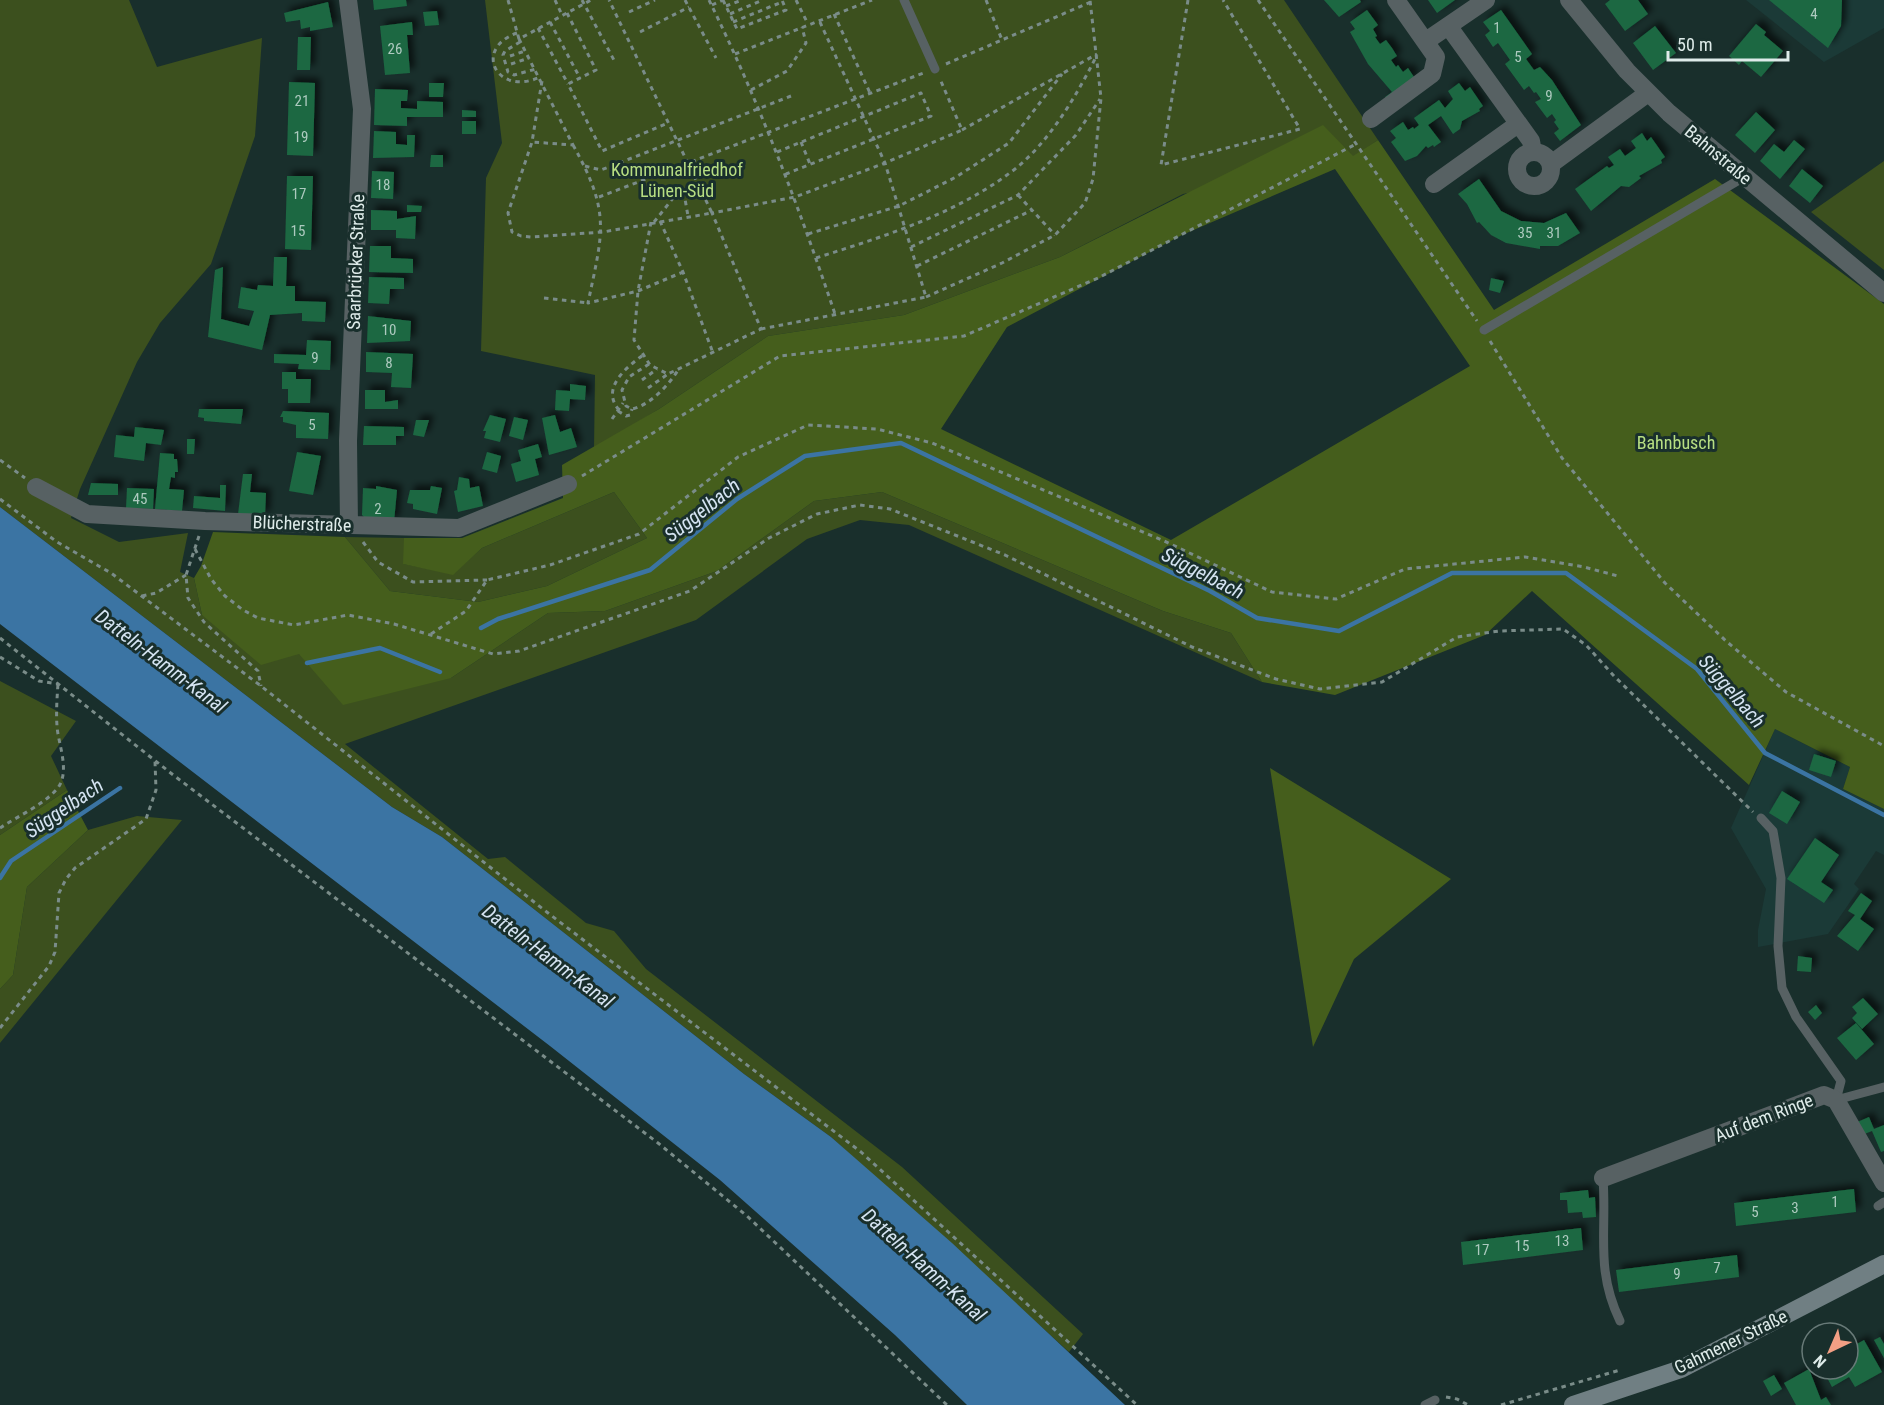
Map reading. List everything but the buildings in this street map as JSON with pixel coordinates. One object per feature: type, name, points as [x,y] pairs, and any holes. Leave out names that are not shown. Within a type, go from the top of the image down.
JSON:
[{"type":"main road","name":"Gahmener Straße","points":[[1573,1405],[1681,1369],[1884,1264]]},
{"type":"street","name":"Saarbrücker Straße","points":[[348,0],[362,109],[348,441],[349,525]]},
{"type":"street","points":[[1371,119],[1432,74],[1436,57],[1396,0]]},
{"type":"street","points":[[1426,41],[1486,0]]},
{"type":"street","name":"Bahnstraße","points":[[1569,0],[1648,93],[1744,177],[1884,293]]},
{"type":"street","points":[[1449,27],[1531,141],[1533,152]]},
{"type":"street","points":[[1551,164],[1648,93]]},
{"type":"street","points":[[1434,184],[1518,124]]},
{"type":"street","points":[[1533,152],[1544,155],[1551,164],[1550,177],[1546,182],[1534,187],[1521,181],[1517,166],[1520,159],[1533,152]]},
{"type":"street","name":"Blücherstraße","points":[[36,487],[87,514],[205,521],[459,528],[568,484]]},
{"type":"street","name":"Auf dem Ringe","points":[[1603,1178],[1824,1095],[1836,1100],[1884,1183]]},
{"type":"lane","points":[[904,0],[935,69]]},
{"type":"lane","points":[[1484,330],[1744,177]]},
{"type":"lane","points":[[1761,818],[1773,831],[1781,878],[1778,946],[1782,988],[1796,1017],[1841,1082],[1836,1100]]},
{"type":"lane","points":[[1836,1100],[1884,1087]]},
{"type":"lane","points":[[1603,1178],[1602,1260],[1609,1297],[1620,1321]]},
{"type":"lane","points":[[1425,1405],[1435,1400]]},
{"type":"path","points":[[508,0],[517,33],[525,51],[599,197],[603,232],[588,303]]},
{"type":"path","points":[[555,0],[596,70],[568,84]]},
{"type":"path","points":[[536,69],[520,74],[508,72],[503,56],[506,51],[538,28],[583,2],[591,0]]},
{"type":"path","points":[[609,0],[712,213],[761,329]]},
{"type":"path","points":[[628,12],[655,0]]},
{"type":"path","points":[[685,0],[716,58]]},
{"type":"path","points":[[709,0],[751,90],[786,174],[835,315]]},
{"type":"path","points":[[712,5],[723,0],[733,22],[737,29],[786,10],[782,1],[733,22]]},
{"type":"path","points":[[726,6],[742,0]]},
{"type":"path","points":[[730,14],[763,0]]},
{"type":"path","points":[[798,0],[808,24]]},
{"type":"path","points":[[735,54],[872,0]]},
{"type":"path","points":[[986,0],[1002,39]]},
{"type":"path","points":[[1188,0],[1161,165],[1300,129],[1223,0]]},
{"type":"path","points":[[1258,0],[1444,277],[1484,330],[1562,458],[1665,583],[1726,641],[1786,692],[1884,746]]},
{"type":"path","points":[[599,197],[935,69],[1091,1],[1101,98],[1093,179],[1085,203],[1056,235],[1002,263],[926,297],[761,329],[669,374],[648,388]]},
{"type":"path","points":[[583,2],[615,62]]},
{"type":"path","points":[[640,32],[689,7]]},
{"type":"path","points":[[834,14],[870,93]]},
{"type":"path","points":[[819,20],[885,163],[926,297]]},
{"type":"path","points":[[550,22],[580,78]]},
{"type":"path","points":[[751,90],[787,71],[806,43],[802,27]]},
{"type":"path","points":[[538,28],[602,151],[668,123]]},
{"type":"path","points":[[517,33],[504,38],[496,46],[494,55],[496,70],[502,78],[511,82],[541,79]]},
{"type":"path","points":[[510,56],[525,51]]},
{"type":"path","points":[[541,79],[532,142],[508,213],[512,232],[520,236],[603,232],[795,197],[885,163],[962,129],[1098,53]]},
{"type":"path","points":[[816,258],[905,230],[976,193],[1015,169],[1046,138],[1098,53]]},
{"type":"path","points":[[511,64],[530,58]]},
{"type":"path","points":[[935,69],[962,129]]},
{"type":"path","points":[[808,234],[898,206],[956,177],[1009,143],[1062,74]]},
{"type":"path","points":[[777,152],[921,93],[928,108],[931,116],[786,174]]},
{"type":"path","points":[[585,166],[601,170],[678,142],[791,96]]},
{"type":"path","points":[[910,247],[1018,195],[1076,135],[1101,98]]},
{"type":"path","points":[[532,142],[573,145]]},
{"type":"path","points":[[801,142],[810,164]]},
{"type":"path","points":[[568,484],[780,356],[964,336],[1098,279],[1356,144]]},
{"type":"path","points":[[1018,195],[1056,235]]},
{"type":"path","points":[[669,374],[649,364],[634,340],[638,291],[652,222],[674,197],[685,199],[688,216]]},
{"type":"path","points":[[917,266],[1032,210]]},
{"type":"path","points":[[660,221],[683,272],[713,353]]},
{"type":"path","points":[[544,298],[588,303],[638,291],[683,272]]},
{"type":"path","points":[[644,355],[616,380],[612,393],[613,404],[626,416],[630,415],[632,409],[661,390],[679,369]]},
{"type":"path","points":[[632,409],[624,403],[622,390],[625,384],[649,364]]},
{"type":"path","points":[[642,380],[657,369]]},
{"type":"path","points":[[612,419],[624,403]]},
{"type":"path","points":[[349,525],[378,562],[413,582],[487,580],[550,565],[639,534],[738,457],[808,425],[877,429],[932,443],[1162,540],[1272,592],[1336,599],[1405,568],[1525,557],[1584,567],[1618,576]]},
{"type":"path","points":[[0,460],[36,487]]},
{"type":"path","points":[[0,499],[57,542],[111,573],[261,686],[548,913],[861,1152],[1137,1405]]},
{"type":"path","points":[[195,549],[211,579],[225,596],[258,618],[294,625],[348,615],[431,634],[493,654],[519,651],[690,591],[769,538],[817,514],[860,505],[890,509],[1005,555],[1192,647],[1276,679],[1320,689],[1382,682],[1457,637],[1499,631],[1563,629],[1586,645],[1761,818]]},
{"type":"path","points":[[205,521],[186,575],[185,588],[194,608],[204,622],[258,671],[261,686]]},
{"type":"path","points":[[141,596],[156,593],[186,575]]},
{"type":"path","points":[[431,634],[466,611],[487,580]]},
{"type":"path","points":[[0,638],[155,761],[648,1136],[738,1209],[947,1405]]},
{"type":"path","points":[[0,657],[39,681],[58,684]]},
{"type":"path","points":[[0,828],[41,801],[57,788],[60,782],[63,769],[57,726],[58,684]]},
{"type":"path","points":[[0,1028],[49,966],[55,952],[59,893],[66,879],[75,868],[146,819],[156,790],[155,761]]},
{"type":"path","points":[[1501,1405],[1627,1368]]},
{"type":"path","points":[[1435,1400],[1457,1399],[1468,1405]]},
{"type":"shaded area","points":[[1746,0],[1884,0],[1884,28],[1824,62]]},
{"type":"shaded area","points":[[1775,729],[1850,767],[1843,789],[1884,809],[1884,855],[1876,851],[1854,884],[1859,889],[1828,934],[1758,947],[1758,930],[1766,889],[1731,828]]},
{"type":"green space","points":[[0,0],[129,0],[157,67],[262,38],[255,136],[211,264],[160,323],[137,362],[80,489],[71,518],[119,542],[188,533],[180,572],[194,578],[202,615],[299,654],[451,678],[548,613],[605,611],[717,571],[814,501],[882,492],[1163,611],[1231,633],[1262,682],[909,525],[860,520],[807,539],[696,620],[345,744],[488,859],[505,857],[586,923],[614,931],[646,969],[902,1167],[1083,1334],[1069,1352],[831,1137],[744,1074],[442,837],[392,807],[0,507]]},
{"type":"green space","name":"Kommunalfriedhof Lünen-Süd","points":[[485,0],[1284,0],[1378,140],[1353,157],[1183,194],[1060,257],[904,315],[768,336],[659,409],[594,449],[595,375],[481,351],[486,178],[502,143]]},
{"type":"green space","name":"Bahnbusch","points":[[1323,125],[1353,156],[1378,140],[1494,310],[1715,179],[1884,304],[1884,809],[1843,789],[1850,767],[1775,729],[1749,785],[1532,591],[1485,635],[1335,695],[1262,682],[1231,633],[1163,611],[882,492],[814,501],[717,571],[605,611],[548,613],[451,678],[343,705],[299,654],[261,665],[202,615],[194,578],[201,566],[213,532],[345,537],[390,591],[478,602],[547,586],[647,538],[614,492],[482,548],[453,575],[403,564],[404,538],[462,538],[563,498],[562,465],[659,409],[768,336],[904,315],[1060,257]],"holes":[[[1335,169],[1470,366],[1171,540],[941,429],[1007,327],[1182,235]]]},
{"type":"green space","points":[[1884,161],[1884,270],[1811,212]]},
{"type":"green space","points":[[614,492],[647,538],[547,586],[478,602],[390,591],[345,537],[404,538],[404,564],[453,574],[482,548]]},
{"type":"green space","points":[[0,681],[76,721],[51,756],[67,790],[0,835]]},
{"type":"green space","points":[[1270,768],[1451,879],[1354,959],[1313,1047]]},
{"type":"green space","points":[[67,790],[88,830],[27,887],[13,975],[0,989],[0,835]]},
{"type":"green space","points":[[137,816],[182,820],[0,1043],[0,989],[13,975],[27,887],[88,830]]},
{"type":"water","name":"Datteln-Hamm-Kanal","points":[[0,507],[392,807],[442,837],[744,1074],[831,1137],[952,1243],[1125,1405],[967,1405],[895,1335],[720,1180],[550,1046],[0,624]]},
{"type":"waterway","name":"Süggelbach","points":[[481,628],[498,619],[650,570],[737,499],[805,456],[901,443],[1210,591],[1257,618],[1339,631],[1452,573],[1566,573],[1697,669],[1765,753],[1884,815]]},
{"type":"waterway","name":"Süggelbach","points":[[307,663],[380,648],[440,672]]},
{"type":"waterway","name":"Süggelbach","points":[[0,878],[11,861],[120,788]]}]
